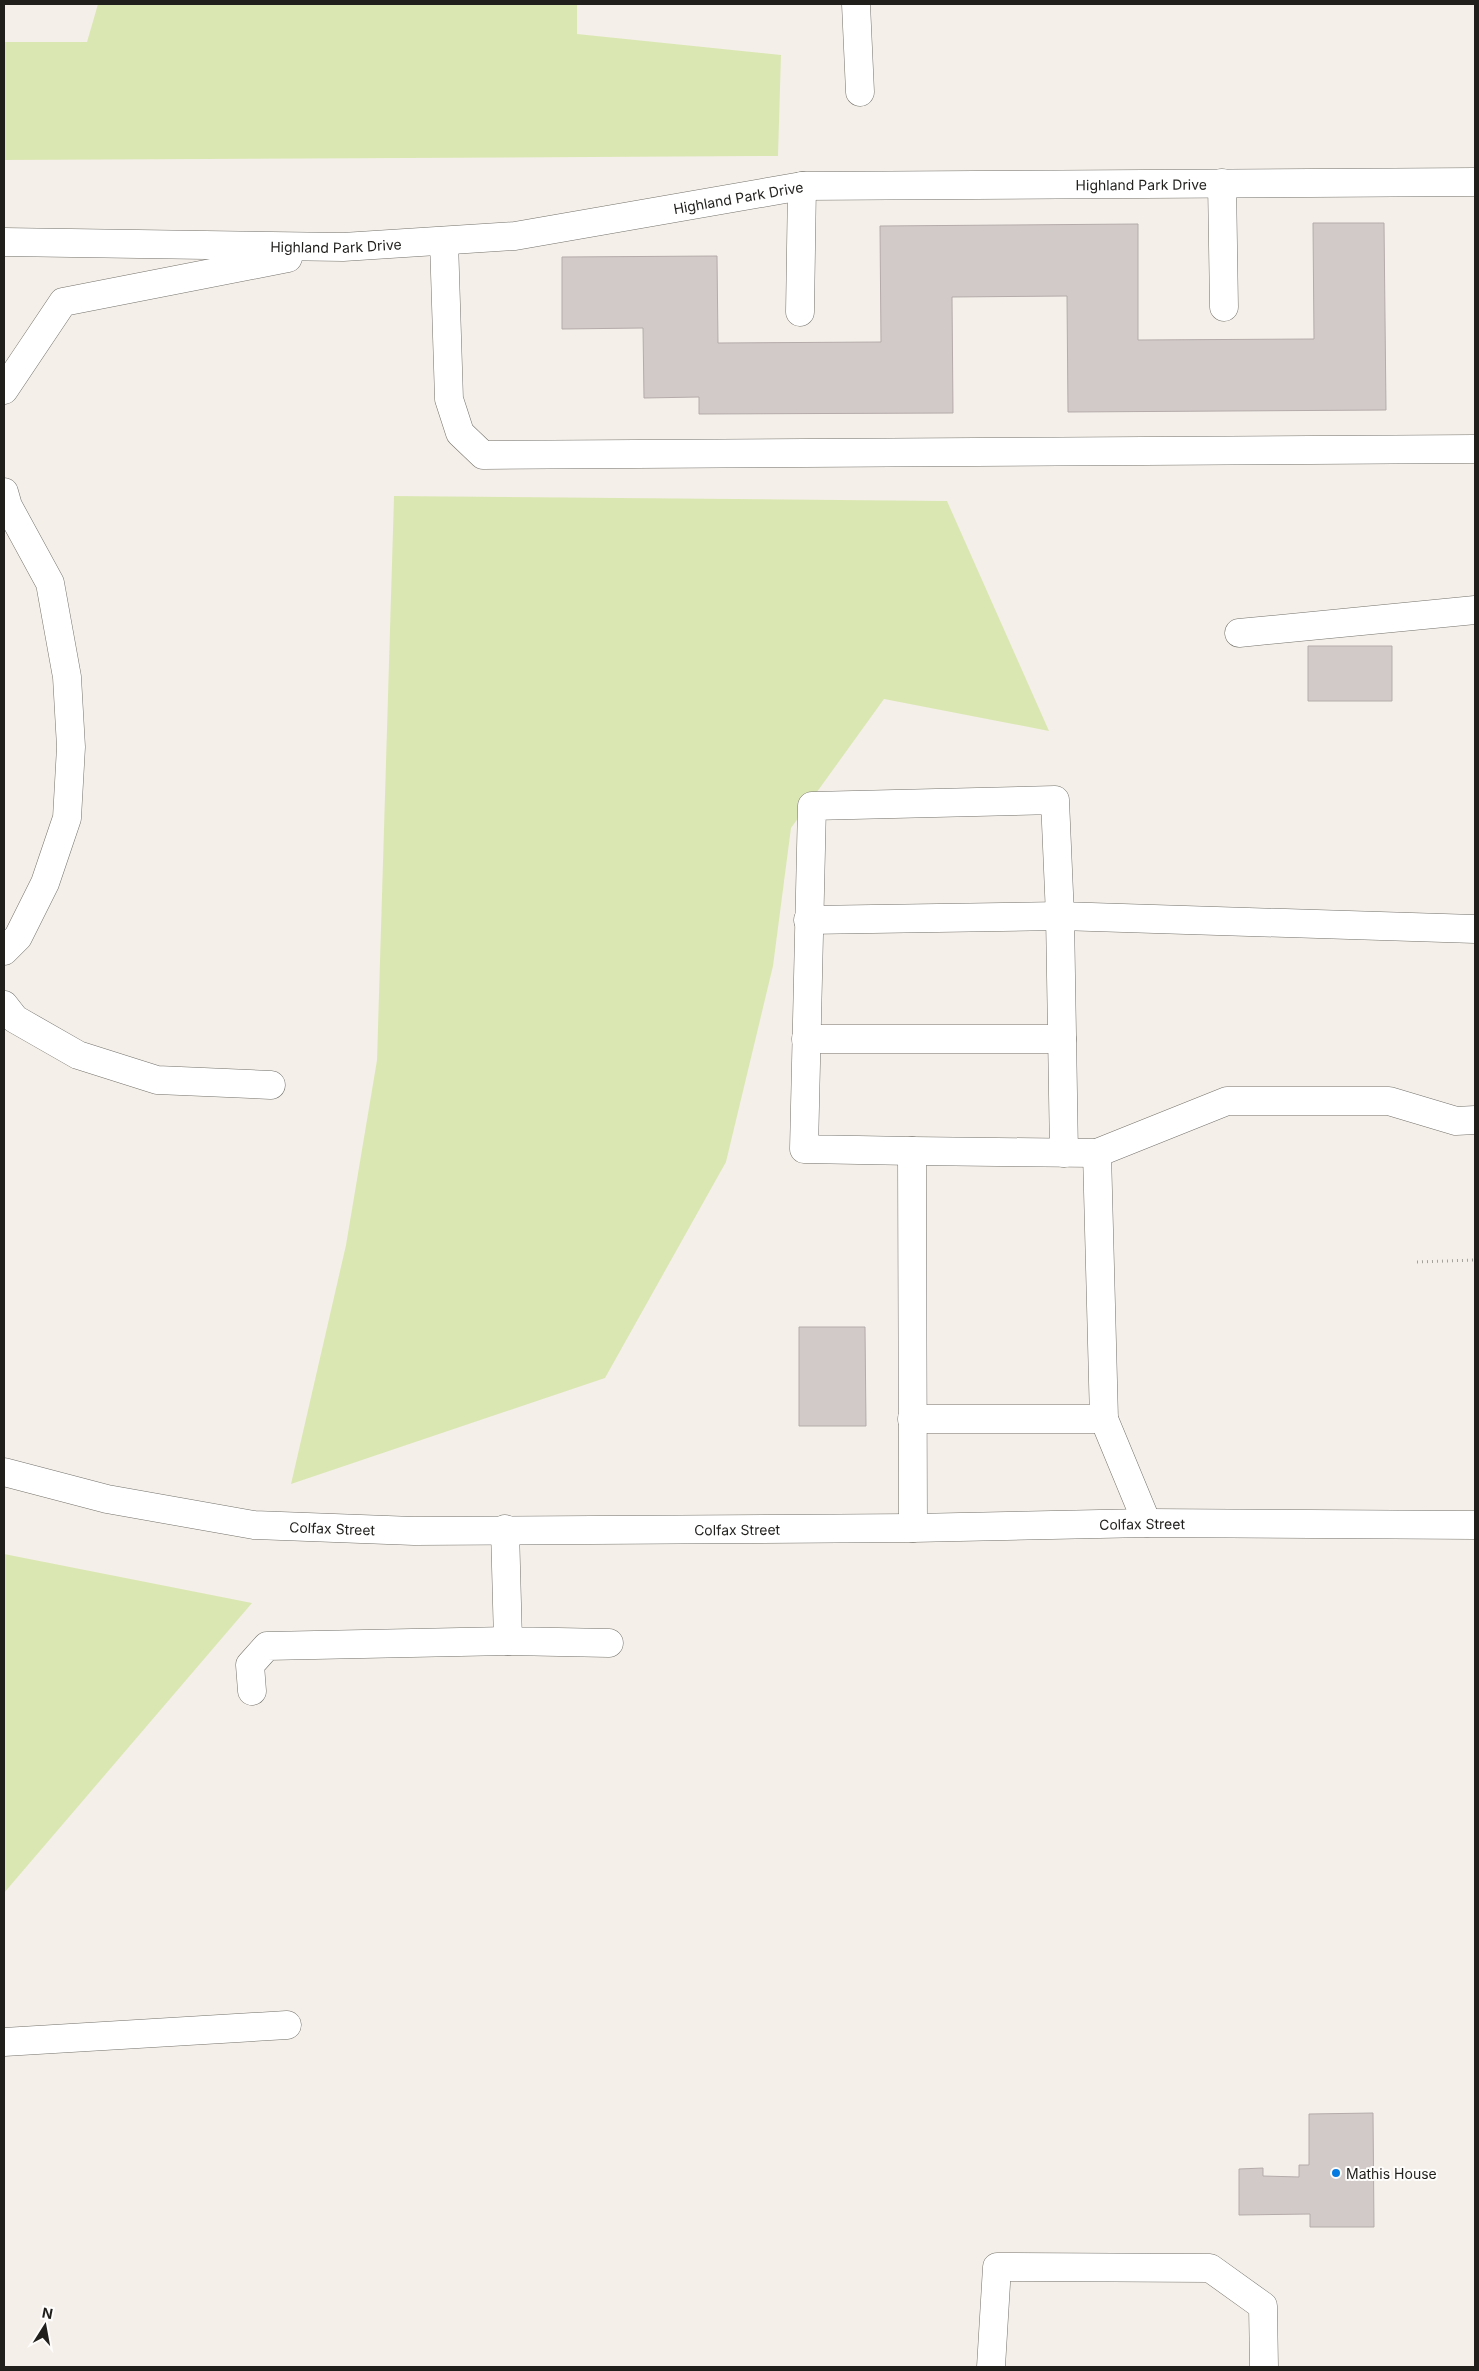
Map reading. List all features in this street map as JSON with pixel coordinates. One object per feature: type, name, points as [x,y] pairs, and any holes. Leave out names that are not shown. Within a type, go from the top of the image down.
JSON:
[{"type":"street","points":[[856,4],[860,92]]},
{"type":"street","name":"Highland Park Drive","points":[[4,242],[343,247],[444,241],[515,236],[802,186],[1475,182]]},
{"type":"street","points":[[1222,183],[1224,307]]},
{"type":"street","points":[[800,312],[802,186]]},
{"type":"street","points":[[444,241],[449,399],[460,433],[483,455],[1475,448]]},
{"type":"street","points":[[4,390],[63,302],[343,247]]},
{"type":"street","points":[[4,951],[18,937],[44,883],[67,818],[71,747],[67,677],[50,583],[5,502]]},
{"type":"street","points":[[1239,633],[1475,610]]},
{"type":"street","points":[[1064,1153],[1060,916],[1055,800],[812,806],[804,1149],[912,1151],[1064,1153],[1097,1153],[1227,1101],[1389,1101],[1456,1121],[1475,1120]]},
{"type":"street","points":[[808,920],[1060,916],[1475,929]]},
{"type":"street","points":[[4,1005],[15,1019],[78,1055],[157,1080],[271,1085]]},
{"type":"street","points":[[806,1040],[1062,1039]]},
{"type":"street","points":[[912,1151],[913,1528]]},
{"type":"street","points":[[1097,1153],[1104,1419],[1148,1523]]},
{"type":"street","points":[[912,1419],[1104,1419]]},
{"type":"street","name":"Colfax Street","points":[[4,1472],[107,1499],[254,1525],[414,1531],[913,1528],[1148,1523],[1475,1525]]},
{"type":"street","points":[[506,1529],[508,1641]]},
{"type":"street","points":[[252,1691],[250,1665],[267,1646],[508,1641],[609,1643]]},
{"type":"street","points":[[4,2042],[287,2025]]},
{"type":"street","points":[[991,2367],[997,2267],[1026,2267],[1210,2268],[1263,2306],[1264,2367]]},
{"type":"path","points":[[1417,1262],[1475,1260]]},
{"type":"green space","points":[[98,4],[577,4],[577,34],[781,55],[778,156],[4,160],[4,42],[87,42]]},
{"type":"green space","points":[[394,496],[947,501],[1049,731],[884,699],[791,828],[773,966],[726,1162],[605,1378],[291,1484],[346,1245],[377,1060]]},
{"type":"green space","points":[[4,1554],[252,1603],[4,1893]]},
{"type":"building","points":[[1313,223],[1384,223],[1386,410],[1068,412],[1067,296],[952,297],[953,413],[699,414],[699,397],[644,398],[643,328],[562,329],[562,257],[717,256],[718,343],[881,342],[880,226],[1138,224],[1138,340],[1314,339]]},
{"type":"building","points":[[1308,646],[1392,646],[1392,701],[1308,701]]},
{"type":"building","points":[[799,1327],[865,1327],[866,1426],[799,1426]]},
{"type":"building","name":"Mathis House","points":[[1373,2113],[1374,2227],[1310,2227],[1310,2214],[1239,2215],[1239,2169],[1263,2168],[1263,2176],[1299,2177],[1299,2165],[1309,2165],[1309,2114]]},
{"type":"place","name":"Mathis House","points":[[1336,2173]]}]
